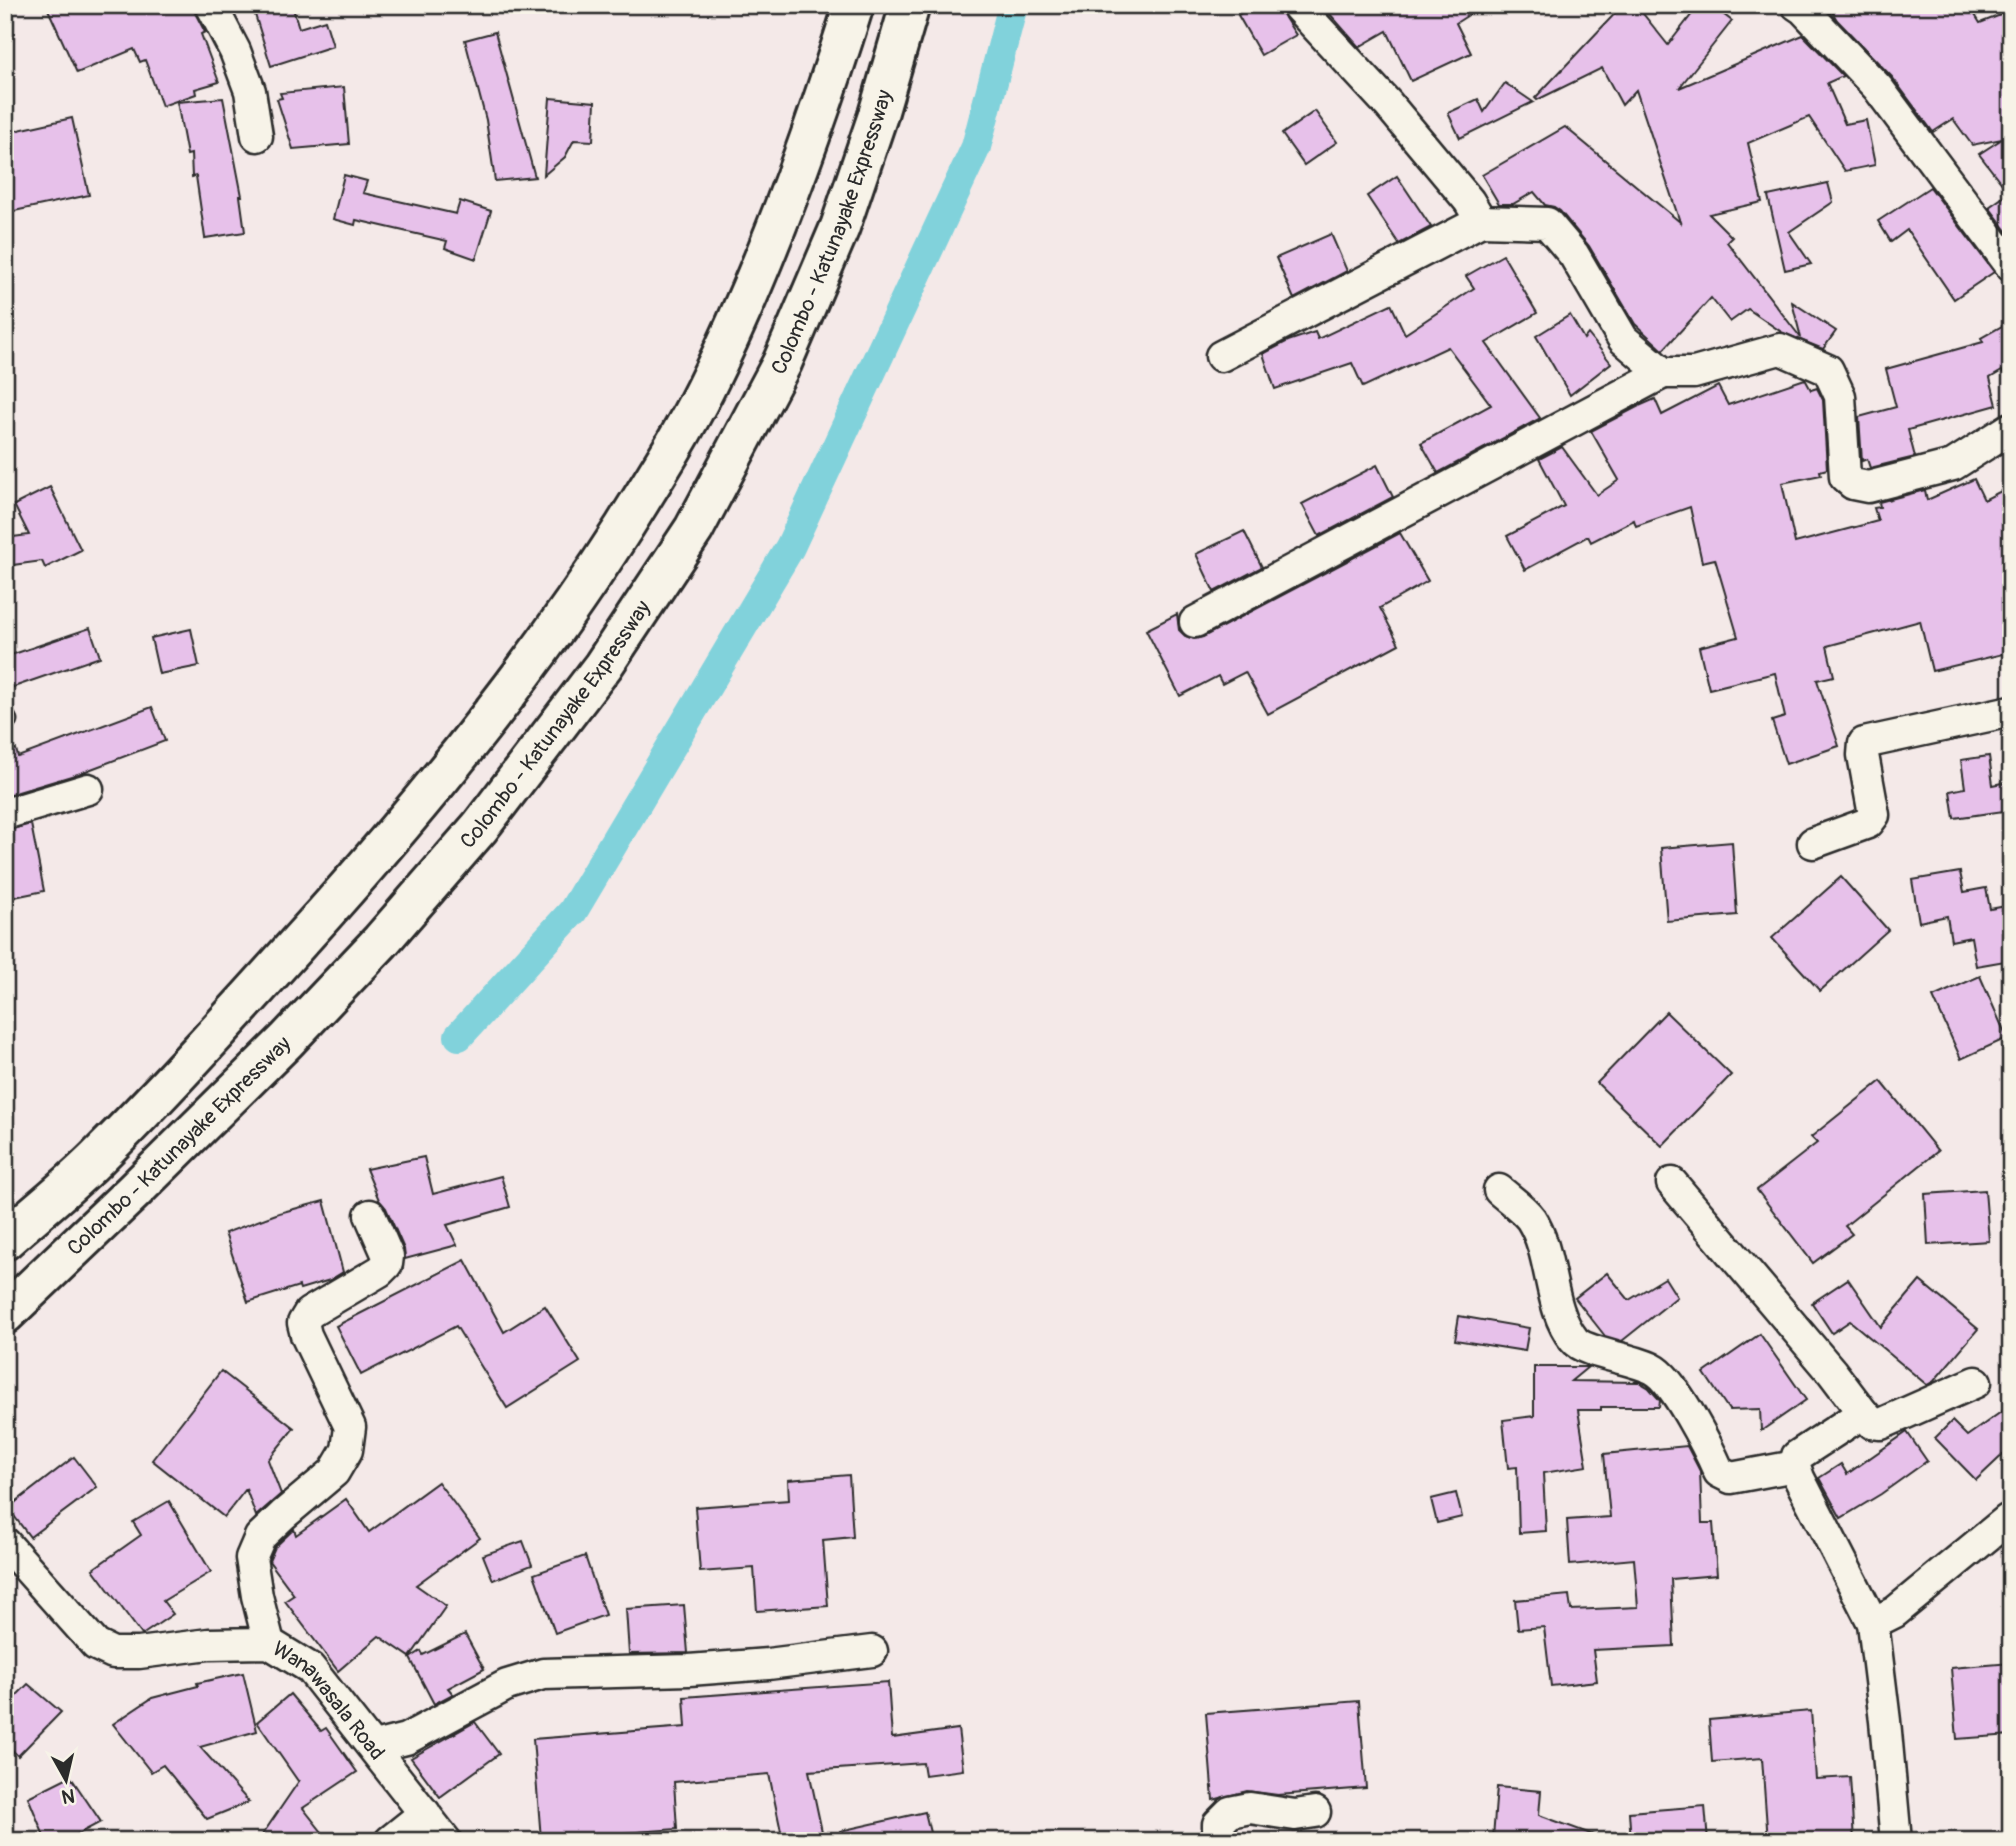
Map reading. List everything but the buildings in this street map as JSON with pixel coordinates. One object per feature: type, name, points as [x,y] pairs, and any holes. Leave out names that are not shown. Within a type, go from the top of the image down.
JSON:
[{"type":"highway","points":[[5,1240],[99,1156],[246,1002],[343,893],[434,789],[510,691],[588,583],[665,460],[704,391],[738,318],[796,176],[854,5]]},
{"type":"highway","name":"Colombo - Katunayake Expressway","points":[[5,1314],[286,1041],[381,941],[480,827],[604,666],[694,529],[782,363],[839,227],[877,118],[910,5]]},
{"type":"street","points":[[211,5],[224,27],[250,91],[257,136]]},
{"type":"street","points":[[1797,5],[1804,9],[1878,88],[2011,267]]},
{"type":"street","points":[[1298,7],[1388,104],[1469,201],[1481,221]]},
{"type":"street","points":[[1221,356],[1481,221],[1547,223],[1574,255],[1623,339],[1663,373]]},
{"type":"street","points":[[1195,622],[1663,373],[1694,373],[1780,349],[1828,370],[1840,396],[1845,477],[1853,484],[1861,486],[1868,487],[1953,465],[2011,428]]},
{"type":"street","points":[[1813,843],[1868,823],[1874,815],[1863,755],[1864,743],[2011,711]]},
{"type":"street","points":[[5,814],[88,789]]},
{"type":"street","points":[[1672,1183],[1832,1371],[1872,1423],[1881,1424],[1976,1382]]},
{"type":"street","points":[[1499,1190],[1530,1218],[1540,1238],[1560,1313],[1572,1338],[1580,1346],[1656,1370],[1679,1397],[1719,1472],[1731,1478],[1795,1465]]},
{"type":"street","points":[[269,1643],[251,1558],[260,1537],[334,1472],[347,1450],[350,1427],[306,1335],[303,1323],[309,1313],[387,1265],[388,1256],[370,1214]]},
{"type":"street","points":[[1863,1413],[1797,1456],[1795,1465],[1799,1478],[1873,1623],[1896,1841]]},
{"type":"street","points":[[1873,1623],[1895,1612],[2007,1520]]},
{"type":"street","name":"Wanawasala Road","points":[[5,1544],[96,1645],[113,1653],[139,1653],[209,1644],[269,1643],[310,1668],[446,1841]]},
{"type":"street","points":[[374,1747],[406,1740],[507,1685],[543,1674],[689,1670],[872,1651]]},
{"type":"street","points":[[1218,1841],[1218,1824],[1230,1812],[1250,1808],[1295,1815],[1315,1812]]},
{"type":"street","points":[[390,1841],[425,1813]]},
{"type":"waterway","points":[[459,1036],[573,911],[790,547],[976,147],[1013,5]]}]
